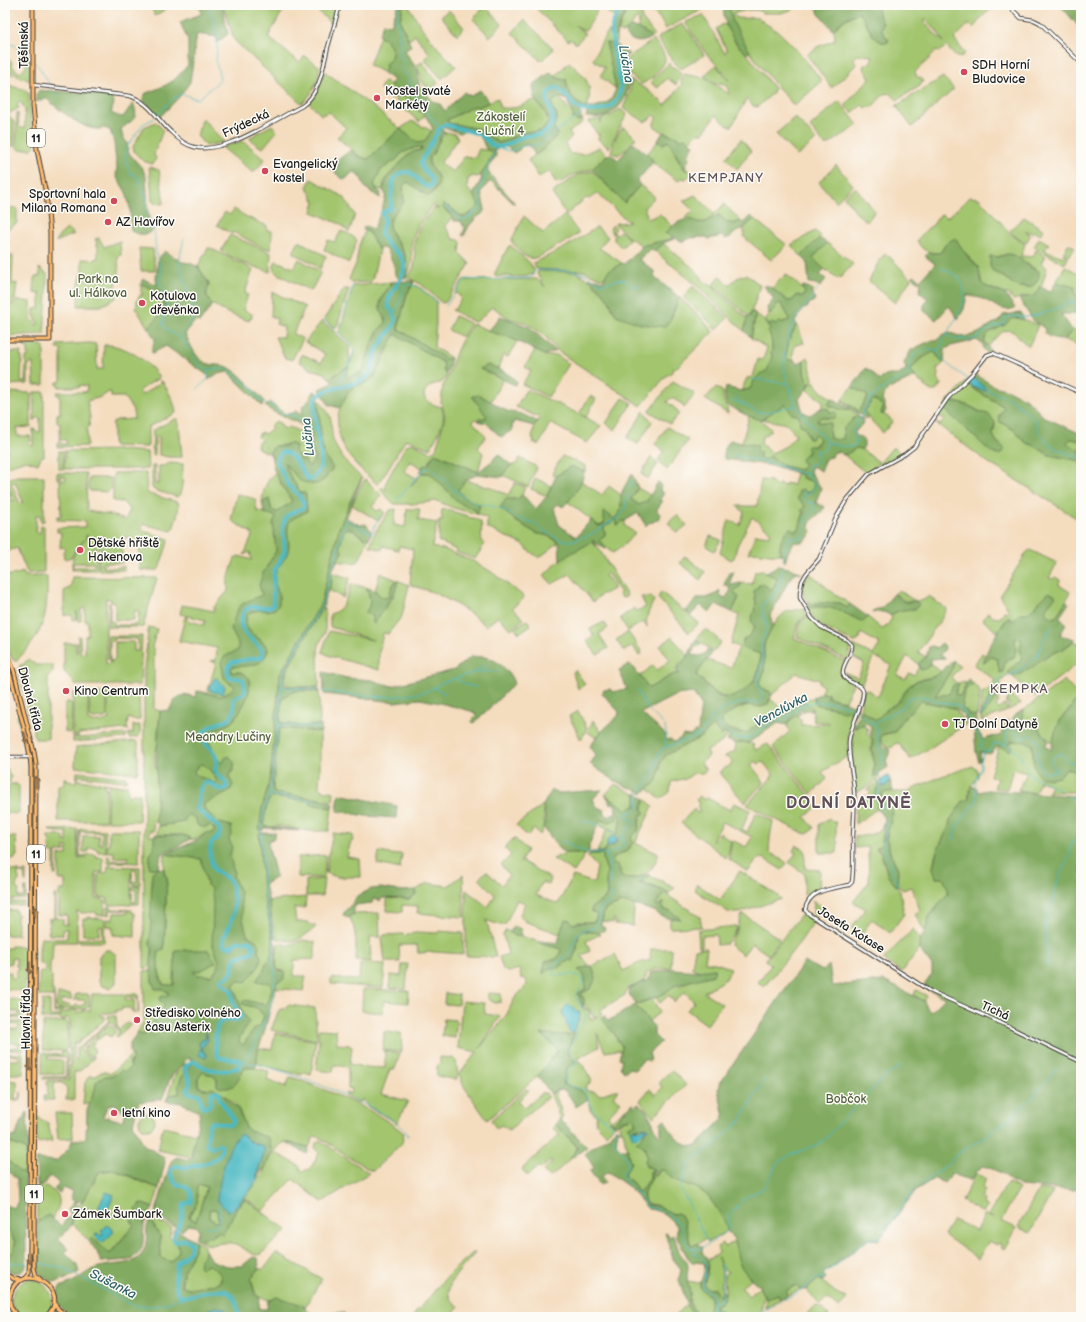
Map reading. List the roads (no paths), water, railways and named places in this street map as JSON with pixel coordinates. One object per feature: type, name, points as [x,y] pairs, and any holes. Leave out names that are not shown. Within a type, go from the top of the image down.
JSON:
[{"type":"highway","points":[[23,1280],[34,1278],[41,1280]]},
{"type":"highway","name":"11","points":[[10,1298],[13,1288],[23,1280]]},
{"type":"highway","name":"11","points":[[41,1280],[53,1293],[54,1302],[58,1309],[68,1317]]},
{"type":"highway","points":[[10,1298],[11,1308],[18,1317]]},
{"type":"highway","points":[[46,1317],[54,1302]]},
{"type":"main road","name":"Těšínská","points":[[33,5],[33,85]]},
{"type":"main road","name":"11","points":[[5,340],[50,340],[50,232],[46,194],[37,150],[34,123],[33,85]]},
{"type":"main road","name":"Dlouhá třída","points":[[5,646],[13,667],[35,757]]},
{"type":"main road","name":"Dlouhá třída","points":[[5,658],[10,672]]},
{"type":"main road","points":[[10,672],[13,667]]},
{"type":"main road","name":"11","points":[[10,672],[31,757],[30,1238],[29,1273],[23,1280]]},
{"type":"main road","name":"Hlavní třída","points":[[35,757],[34,1268],[36,1275],[41,1280]]},
{"type":"main road","points":[[5,1274],[14,1279],[23,1280]]},
{"type":"main road","points":[[5,1290],[10,1298]]},
{"type":"street","name":"Frýdecká","points":[[33,85],[137,98],[148,107],[169,131],[184,143],[198,148],[218,146],[254,132],[302,106],[310,98],[321,74],[340,5]]},
{"type":"street","points":[[1008,5],[1020,17],[1040,23],[1081,63]]},
{"type":"street","name":"Josefa Kotase","points":[[903,974],[810,915],[805,910],[809,901],[819,891],[848,885],[852,882],[854,795],[849,754],[849,739],[864,693],[861,687],[846,679],[843,674],[852,650],[852,645],[847,640],[827,631],[816,623],[803,604],[800,592],[802,581],[819,559],[836,518],[846,501],[869,474],[905,454],[914,447],[948,398],[972,374],[986,356],[993,354],[1081,394]]},
{"type":"street","points":[[5,757],[35,757]]},
{"type":"street","name":"Tichá","points":[[903,974],[930,991],[1001,1023],[1081,1062]]},
{"type":"street","points":[[5,1310],[10,1298]]},
{"type":"street","points":[[5,1316],[12,1314],[18,1317]]},
{"type":"water","points":[[973,377],[985,388],[986,391],[973,387],[967,382]]},
{"type":"water","points":[[217,678],[225,687],[223,694],[210,691],[214,679]]},
{"type":"water","points":[[888,776],[890,780],[887,785],[883,787],[881,780]]},
{"type":"water","points":[[611,836],[617,839],[617,842],[607,847],[607,842]]},
{"type":"water","points":[[568,1004],[579,1012],[580,1016],[573,1033],[569,1031],[562,1012]]},
{"type":"water","points":[[206,1032],[208,1040],[202,1047],[207,1056],[206,1058],[199,1055],[201,1048],[199,1044],[201,1041],[206,1039]]},
{"type":"water","points":[[643,1128],[648,1129],[640,1136],[633,1138],[630,1130],[638,1129],[641,1131]]},
{"type":"water","points":[[241,1134],[249,1141],[264,1147],[264,1153],[257,1173],[257,1179],[252,1188],[234,1208],[227,1211],[217,1199],[218,1192],[228,1153],[236,1138]]},
{"type":"water","points":[[106,1192],[114,1195],[107,1211],[98,1207]]},
{"type":"water","points":[[107,1225],[113,1230],[113,1233],[102,1243],[95,1235],[98,1233],[101,1236],[103,1234],[101,1231]]},
{"type":"water","points":[[216,1307],[225,1309],[229,1317],[206,1317],[203,1314],[205,1311]]},
{"type":"waterway","points":[[158,115],[169,103],[180,95],[183,94],[198,99],[219,81],[220,78],[216,62],[218,37],[209,5]]},
{"type":"waterway","points":[[399,5],[397,18],[401,46],[400,55],[404,63],[403,70],[409,78],[411,87],[422,106],[440,128]]},
{"type":"waterway","name":"Lučina","points":[[239,1317],[237,1304],[232,1296],[226,1291],[211,1291],[181,1297],[176,1289],[175,1281],[177,1263],[189,1252],[191,1243],[185,1239],[176,1242],[173,1239],[182,1218],[183,1207],[186,1203],[192,1202],[192,1195],[188,1188],[179,1185],[173,1180],[170,1171],[175,1166],[186,1168],[201,1165],[216,1158],[222,1149],[221,1145],[218,1144],[213,1148],[207,1144],[209,1124],[214,1122],[229,1125],[234,1121],[220,1100],[219,1093],[212,1092],[210,1105],[205,1108],[202,1106],[200,1096],[198,1094],[189,1093],[190,1081],[185,1069],[191,1062],[195,1062],[208,1069],[223,1071],[238,1068],[240,1064],[239,1060],[221,1058],[218,1057],[217,1053],[216,1035],[217,1026],[219,1023],[225,1020],[234,1021],[241,1018],[240,1013],[233,1003],[232,991],[222,983],[221,980],[230,975],[233,970],[235,958],[254,950],[253,945],[249,941],[237,942],[230,947],[224,945],[224,936],[232,918],[234,893],[228,879],[213,868],[210,855],[211,843],[219,836],[219,828],[197,809],[200,789],[204,783],[210,783],[217,788],[224,790],[227,788],[225,781],[215,771],[217,758],[205,743],[202,736],[206,730],[223,722],[232,715],[234,709],[233,699],[245,692],[243,680],[229,677],[228,670],[230,665],[233,662],[262,657],[263,653],[261,649],[244,632],[241,621],[246,610],[255,607],[264,608],[273,605],[274,572],[285,552],[284,522],[288,515],[303,508],[304,504],[299,495],[288,485],[277,461],[282,452],[286,453],[293,458],[309,480],[316,475],[321,460],[315,415],[315,400],[326,391],[361,381],[367,377],[371,372],[378,349],[394,324],[395,318],[388,302],[403,273],[404,264],[397,252],[384,240],[381,232],[384,221],[382,213],[391,208],[393,184],[398,175],[403,172],[410,172],[425,186],[430,187],[432,185],[430,176],[423,169],[421,162],[440,128],[444,125],[463,129],[482,136],[492,145],[501,147],[519,138],[541,134],[549,129],[553,120],[547,99],[551,91],[557,88],[575,106],[583,110],[603,110],[613,104],[618,98],[621,87],[612,38],[612,25],[622,5]]},
{"type":"waterway","points":[[8,44],[14,45],[30,59]]},
{"type":"waterway","points":[[35,63],[50,85]]},
{"type":"waterway","points":[[51,89],[58,97]]},
{"type":"waterway","points":[[502,146],[502,149],[509,151],[524,146],[538,146],[553,133],[581,115],[583,110]]},
{"type":"waterway","points":[[127,147],[143,124],[155,118]]},
{"type":"waterway","points":[[445,207],[450,209],[458,218],[465,220],[479,210],[481,204],[479,192],[494,153],[498,147]]},
{"type":"waterway","points":[[127,149],[126,159],[130,173],[138,177],[147,199],[148,217],[154,225],[156,253],[161,271],[159,284],[162,288],[167,307],[163,325],[166,329],[184,341],[199,365],[203,368],[228,369],[250,386],[257,397],[265,403],[270,404],[284,413],[297,417],[316,429]]},
{"type":"waterway","points":[[181,337],[193,317],[193,304],[183,279],[180,266],[180,256],[184,239]]},
{"type":"waterway","points":[[941,268],[958,277],[964,292],[962,307],[946,335]]},
{"type":"waterway","points":[[538,270],[574,271],[585,274],[602,283],[626,280],[633,287],[640,286]]},
{"type":"waterway","points":[[446,306],[465,279],[483,280],[530,278],[533,276],[535,271]]},
{"type":"waterway","points":[[395,317],[405,284],[417,286],[438,303]]},
{"type":"waterway","points":[[338,388],[354,351],[350,343],[339,333],[353,285]]},
{"type":"waterway","points":[[817,289],[812,299],[799,314],[792,326],[786,347],[784,365],[785,374],[796,406],[827,442]]},
{"type":"waterway","points":[[783,560],[789,538],[802,538],[807,516],[814,510],[813,503],[807,502],[804,497],[815,488],[815,485],[807,473],[808,466],[818,461],[815,451],[823,451],[826,448],[827,442],[845,447],[856,445],[854,430],[871,398],[891,383],[905,377],[908,373],[913,357],[916,354],[927,349],[937,350],[941,348],[946,335],[957,340],[963,338],[968,341],[977,338],[995,326],[1001,326],[1005,322],[1005,318],[1008,317],[1038,315],[1070,302],[1081,304]]},
{"type":"waterway","points":[[324,320],[338,333]]},
{"type":"waterway","points":[[937,351],[947,364],[970,381]]},
{"type":"waterway","points":[[197,389],[208,379],[209,369]]},
{"type":"waterway","points":[[752,380],[758,379],[788,384]]},
{"type":"waterway","points":[[986,390],[1008,398],[1022,408],[1036,421],[1038,432],[1050,445],[1058,450],[1081,458]]},
{"type":"waterway","points":[[735,396],[752,410],[764,413],[796,406]]},
{"type":"waterway","points":[[732,401],[743,404]]},
{"type":"waterway","points":[[729,454],[773,464],[807,475]]},
{"type":"waterway","points":[[397,500],[421,472],[424,469],[429,468],[435,471],[458,493],[477,504],[484,504],[502,509],[517,518],[534,523],[544,531],[559,539],[567,541],[592,534],[620,516],[625,509],[628,494]]},
{"type":"waterway","points":[[629,489],[632,481]]},
{"type":"waterway","points":[[801,491],[805,494]]},
{"type":"waterway","points":[[239,1060],[246,1059],[267,1017],[272,1001],[276,976],[272,961],[275,943],[264,893],[261,830],[264,810],[273,775],[283,672],[322,605],[346,521],[348,520],[371,533],[373,532],[374,527],[381,515]]},
{"type":"waterway","points":[[712,718],[723,709],[731,705],[764,700],[757,681],[763,660],[761,644],[767,627],[763,606],[765,602],[776,593],[782,577],[783,567]]},
{"type":"waterway","points":[[980,716],[997,691],[998,680],[1016,673],[1037,656],[1052,627]]},
{"type":"waterway","points":[[475,671],[489,664]]},
{"type":"waterway","points":[[323,691],[386,697],[411,695],[431,690],[442,683],[469,674],[498,671]]},
{"type":"waterway","points":[[455,679],[467,685],[476,687]]},
{"type":"waterway","points":[[281,687],[319,690]]},
{"type":"waterway","points":[[434,688],[446,694]]},
{"type":"waterway","points":[[637,690],[647,708],[663,724]]},
{"type":"waterway","name":"Venclůvka","points":[[859,714],[874,724],[903,707],[908,698],[926,697],[938,702],[957,705],[964,712],[968,720],[974,724]]},
{"type":"waterway","name":"Venclůvka","points":[[724,1317],[713,1307],[712,1294],[703,1288],[706,1262],[688,1246],[680,1224],[665,1212],[648,1207],[634,1189],[624,1180],[623,1173],[628,1166],[626,1157],[614,1142],[617,1131],[593,1110],[585,1090],[567,1085],[565,1083],[569,1070],[577,1063],[577,1060],[570,1053],[570,1048],[586,1016],[575,996],[581,989],[583,981],[582,978],[575,975],[556,976],[552,967],[570,954],[577,935],[582,931],[594,928],[597,924],[600,909],[612,900],[609,889],[610,874],[607,855],[623,847],[624,834],[634,822],[632,819],[627,818],[626,814],[635,811],[638,808],[639,793],[649,780],[654,770],[659,753],[664,748],[701,734],[712,718],[728,733],[743,739],[751,737],[768,725],[788,717],[800,707],[808,703],[835,703],[850,707],[857,712]]},
{"type":"waterway","points":[[279,725],[320,728]]},
{"type":"waterway","points":[[874,725],[877,729],[879,746],[884,760],[879,777]]},
{"type":"waterway","points":[[665,726],[665,747]]},
{"type":"waterway","name":"Venclůvka","points":[[975,728],[982,741],[981,749],[984,752],[990,751],[993,744],[1006,744],[1008,727],[1013,727],[1021,738],[1034,736],[1041,747],[1036,757],[1045,773],[1058,771],[1052,763],[1052,759],[1057,754],[1063,755],[1069,762],[1081,763]]},
{"type":"waterway","points":[[1006,744],[1018,752],[1031,775],[1060,790]]},
{"type":"waterway","points":[[953,840],[958,824],[976,802],[977,797],[975,783],[981,768],[981,761],[984,752]]},
{"type":"waterway","points":[[880,781],[877,800],[885,808]]},
{"type":"waterway","points":[[270,795],[319,802]]},
{"type":"waterway","points":[[1068,795],[1076,803]]},
{"type":"waterway","points":[[887,820],[883,845],[898,886]]},
{"type":"waterway","points":[[583,821],[605,827],[623,840]]},
{"type":"waterway","points":[[1046,967],[1048,958],[1045,934],[1046,918],[1054,900],[1057,883],[1064,865],[1070,856],[1071,844],[1079,837],[1081,833]]},
{"type":"waterway","points":[[562,841],[589,853],[602,853],[607,855]]},
{"type":"waterway","points":[[240,1062],[261,1065],[282,1071],[358,1101],[392,1119],[403,1128],[408,1136]]},
{"type":"waterway","points":[[690,1247],[697,1250],[709,1244],[728,1230],[729,1216],[745,1198],[764,1188],[780,1161],[788,1156],[816,1145],[825,1139],[868,1093],[883,1079],[902,1065]]},
{"type":"waterway","name":"Bobčok","points":[[758,1317],[760,1312],[797,1293],[817,1278],[824,1279],[823,1274],[841,1262],[868,1239],[879,1238],[915,1189],[948,1164],[957,1154],[1010,1119],[1034,1096],[1057,1069]]},
{"type":"waterway","points":[[708,1243],[680,1187],[689,1163],[722,1138],[740,1121],[765,1079]]},
{"type":"waterway","points":[[206,1227],[216,1227],[219,1219],[219,1208],[221,1204]]},
{"type":"waterway","name":"Sušanka","points":[[5,1261],[12,1263],[27,1263]]},
{"type":"waterway","name":"Sušanka","points":[[38,1263],[63,1268],[135,1306],[154,1306],[168,1303],[181,1297]]},
{"type":"waterway","points":[[713,1304],[722,1299],[723,1269],[721,1264]]},
{"type":"waterway","points":[[708,1317],[713,1307]]},
{"type":"place","name":"SDH Horní Bludovice","points":[[964,72]]},
{"type":"place","name":"Kostel svaté Markéty","points":[[377,98]]},
{"type":"place","name":"Evangelický kostel","points":[[265,171]]},
{"type":"place","name":"Sportovní hala Milana Romana","points":[[114,201]]},
{"type":"place","name":"AZ Havířov","points":[[108,222]]},
{"type":"place","name":"Kotulova dřevěnka","points":[[142,303]]},
{"type":"place","name":"Dětské hřiště Hakenova","points":[[80,550]]},
{"type":"place","name":"Kino Centrum","points":[[66,691]]},
{"type":"place","name":"TJ Dolní Datyně","points":[[945,724]]},
{"type":"place","name":"Středisko volného času Asterix","points":[[137,1020]]},
{"type":"place","name":"letní kino","points":[[114,1113]]},
{"type":"place","name":"Zámek Šumbark","points":[[65,1214]]},
{"type":"district","name":"KEMPJANY","points":[[726,178]]},
{"type":"district","name":"KEMPKA","points":[[1019,689]]},
{"type":"district","name":"DOLNÍ DATYNĚ","points":[[849,803]]},
{"type":"park label","name":"Zákostelí - Luční 4","points":[[501,124]]},
{"type":"park label","name":"Park na ul. Hálkova","points":[[98,286]]},
{"type":"park label","name":"Meandry Lučiny","points":[[228,737]]}]
